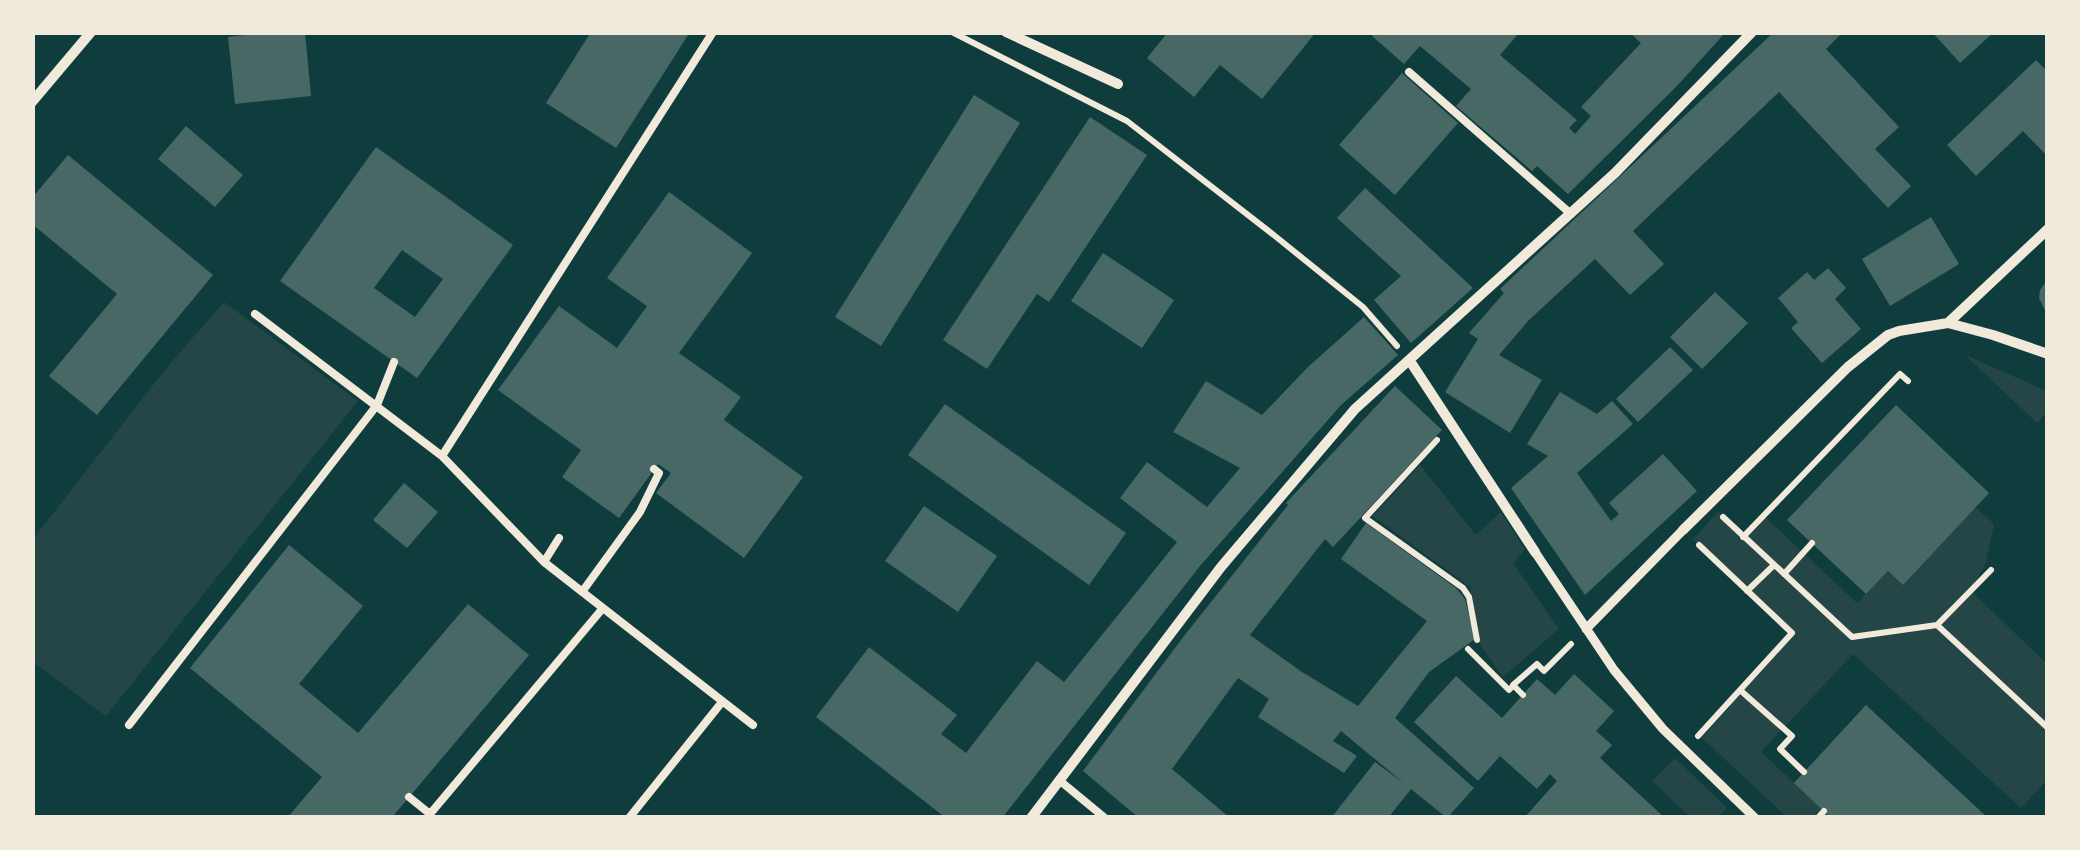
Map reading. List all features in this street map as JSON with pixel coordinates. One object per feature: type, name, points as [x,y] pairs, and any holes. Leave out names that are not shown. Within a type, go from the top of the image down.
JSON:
[{"type":"street","points":[[32,102],[91,32]]},
{"type":"street","points":[[1006,32],[1118,84]]},
{"type":"street","points":[[1030,818],[1220,567],[1355,409],[1615,172],[1752,32]]},
{"type":"street","points":[[1948,323],[2048,229]]},
{"type":"street","points":[[1586,628],[1875,344],[1900,331],[1948,323],[2048,354]]},
{"type":"street","points":[[1410,361],[1614,670],[1663,729],[1755,818]]},
{"type":"lane","points":[[442,456],[713,32]]},
{"type":"lane","points":[[1409,72],[1570,214]]},
{"type":"lane","points":[[255,314],[442,456],[544,562],[753,725]]},
{"type":"lane","points":[[129,725],[377,404],[394,362]]},
{"type":"lane","points":[[582,592],[640,512],[659,473],[654,468]]},
{"type":"lane","points":[[544,562],[559,538]]},
{"type":"lane","points":[[410,797],[430,814],[603,608]]},
{"type":"lane","points":[[629,818],[722,702]]},
{"type":"lane","points":[[1059,780],[1105,818]]},
{"type":"path","points":[[952,32],[1127,120],[1363,307],[1410,361]]},
{"type":"path","points":[[1743,537],[1900,374],[1908,382]]},
{"type":"path","points":[[1452,424],[1365,518],[1463,588],[1469,596],[1476,640]]},
{"type":"path","points":[[1709,503],[1852,637],[1937,624],[1991,570]]},
{"type":"path","points":[[1683,530],[1792,633],[1685,750]]},
{"type":"path","points":[[1784,574],[1812,544]]},
{"type":"path","points":[[1747,591],[1774,564]]},
{"type":"path","points":[[1937,624],[2048,728]]},
{"type":"path","points":[[1468,649],[1508,690],[1536,664],[1544,671],[1586,628]]},
{"type":"path","points":[[1514,685],[1523,695]]},
{"type":"path","points":[[1740,690],[1792,736],[1780,749],[1804,772]]},
{"type":"shaded area","points":[[224,302],[358,401],[106,716],[33,662],[33,539],[168,366]]},
{"type":"shaded area","points":[[1965,355],[2047,391],[2047,412],[2037,423]]},
{"type":"shaded area","points":[[1420,465],[1476,535],[1501,512],[1525,550],[1513,563],[1559,629],[1503,677],[1479,643],[1470,587],[1373,516]]},
{"type":"shaded area","points":[[1975,507],[1994,524],[1986,562],[1971,591],[2047,664],[2047,780],[2021,808],[1853,654],[1761,752],[1831,817],[1787,817],[1702,738],[1791,633],[1693,539],[1718,512],[1743,536],[1764,516],[1857,603],[1888,571],[1903,584]]},
{"type":"shaded area","points":[[1675,758],[1727,808],[1718,817],[1690,817],[1652,781]]},
{"type":"building","points":[[305,32],[311,96],[235,104],[228,37]]},
{"type":"building","points":[[591,32],[690,32],[616,148],[546,103]]},
{"type":"building","points":[[1168,32],[1316,32],[1262,99],[1220,65],[1194,97],[1147,58]]},
{"type":"building","points":[[1375,32],[1520,32],[1500,55],[1577,120],[1569,128],[1575,134],[1591,116],[1581,107],[1641,43],[1629,32],[1726,32],[1568,194],[1537,166],[1532,171],[1456,106],[1471,89],[1420,46],[1404,64],[1372,36]]},
{"type":"building","points":[[1774,32],[1843,32],[1826,49],[1899,127],[1875,149],[1911,186],[1888,208],[1779,92],[1633,231],[1664,264],[1630,295],[1595,259],[1529,320],[1499,355],[1542,380],[1510,433],[1445,392],[1478,339],[1469,333],[1504,293],[1500,289]]},
{"type":"building","points":[[1932,32],[1994,32],[1960,63]]},
{"type":"building","points":[[2036,60],[2048,72],[2048,157],[2023,131],[1976,176],[1947,145]]},
{"type":"building","points":[[1402,73],[1458,123],[1395,195],[1339,145]]},
{"type":"building","points":[[974,95],[1020,123],[881,346],[835,317]]},
{"type":"building","points":[[1090,117],[1147,155],[1049,302],[1037,294],[987,369],[943,340]]},
{"type":"building","points":[[186,126],[243,175],[215,207],[158,159]]},
{"type":"building","points":[[376,147],[513,245],[417,378],[280,281]],"holes":[[[402,250],[443,279],[415,317],[374,288]]]},
{"type":"building","points":[[68,155],[213,275],[97,415],[49,376],[117,294],[32,224],[32,198]]},
{"type":"building","points":[[1365,188],[1473,288],[1411,343],[1374,300],[1401,276],[1337,218]]},
{"type":"building","points":[[669,192],[752,253],[679,353],[741,397],[724,420],[803,477],[744,558],[656,493],[671,473],[658,464],[619,518],[562,477],[581,450],[498,390],[559,306],[617,348],[647,306],[607,278]]},
{"type":"building","points":[[1931,217],[1959,264],[1890,306],[1862,259]]},
{"type":"building","points":[[1103,253],[1174,300],[1142,348],[1071,301]]},
{"type":"building","points":[[1828,268],[1846,288],[1835,299],[1861,329],[1822,363],[1791,328],[1798,322],[1778,298],[1807,272],[1814,280]]},
{"type":"building","points":[[2048,279],[2048,317],[2039,298]]},
{"type":"building","points":[[1715,292],[1748,323],[1702,369],[1670,337]]},
{"type":"building","points":[[1364,317],[1398,355],[1341,405],[1200,566],[1002,818],[946,818],[816,717],[869,647],[957,715],[941,734],[966,753],[1037,661],[1064,682],[1177,542],[1120,498],[1147,462],[1207,507],[1240,468],[1173,432],[1206,381],[1262,415]]},
{"type":"building","points":[[1670,347],[1693,370],[1638,422],[1616,399]]},
{"type":"building","points":[[1395,386],[1442,430],[1333,547],[1325,539],[1250,635],[1358,706],[1427,621],[1341,559],[1366,523],[1456,588],[1465,599],[1475,639],[1429,672],[1395,718],[1474,788],[1447,818],[1411,789],[1388,818],[1331,818],[1375,762],[1405,784],[1341,731],[1333,741],[1357,756],[1344,773],[1258,717],[1269,699],[1238,678],[1172,769],[1230,818],[1139,818],[1083,771],[1286,503]]},
{"type":"building","points":[[1560,392],[1597,414],[1612,401],[1633,424],[1577,473],[1611,521],[1619,514],[1609,503],[1663,454],[1697,491],[1585,595],[1511,488],[1548,456],[1527,444]]},
{"type":"building","points":[[945,404],[1126,533],[1089,585],[908,455]]},
{"type":"building","points":[[1896,405],[1989,493],[1903,585],[1888,571],[1866,594],[1787,520]]},
{"type":"building","points":[[404,483],[438,512],[407,548],[373,520]]},
{"type":"building","points":[[924,506],[997,556],[958,612],[885,561]]},
{"type":"building","points":[[289,545],[363,606],[299,684],[358,733],[468,604],[529,655],[394,815],[397,818],[287,818],[322,777],[190,668]]},
{"type":"building","points":[[1574,674],[1614,711],[1596,731],[1612,745],[1600,758],[1665,818],[1524,818],[1557,781],[1550,774],[1537,789],[1500,756],[1478,781],[1414,722],[1456,676],[1502,718],[1537,679],[1555,695]]},
{"type":"building","points":[[1866,705],[1988,818],[1831,818],[1794,783]]}]
